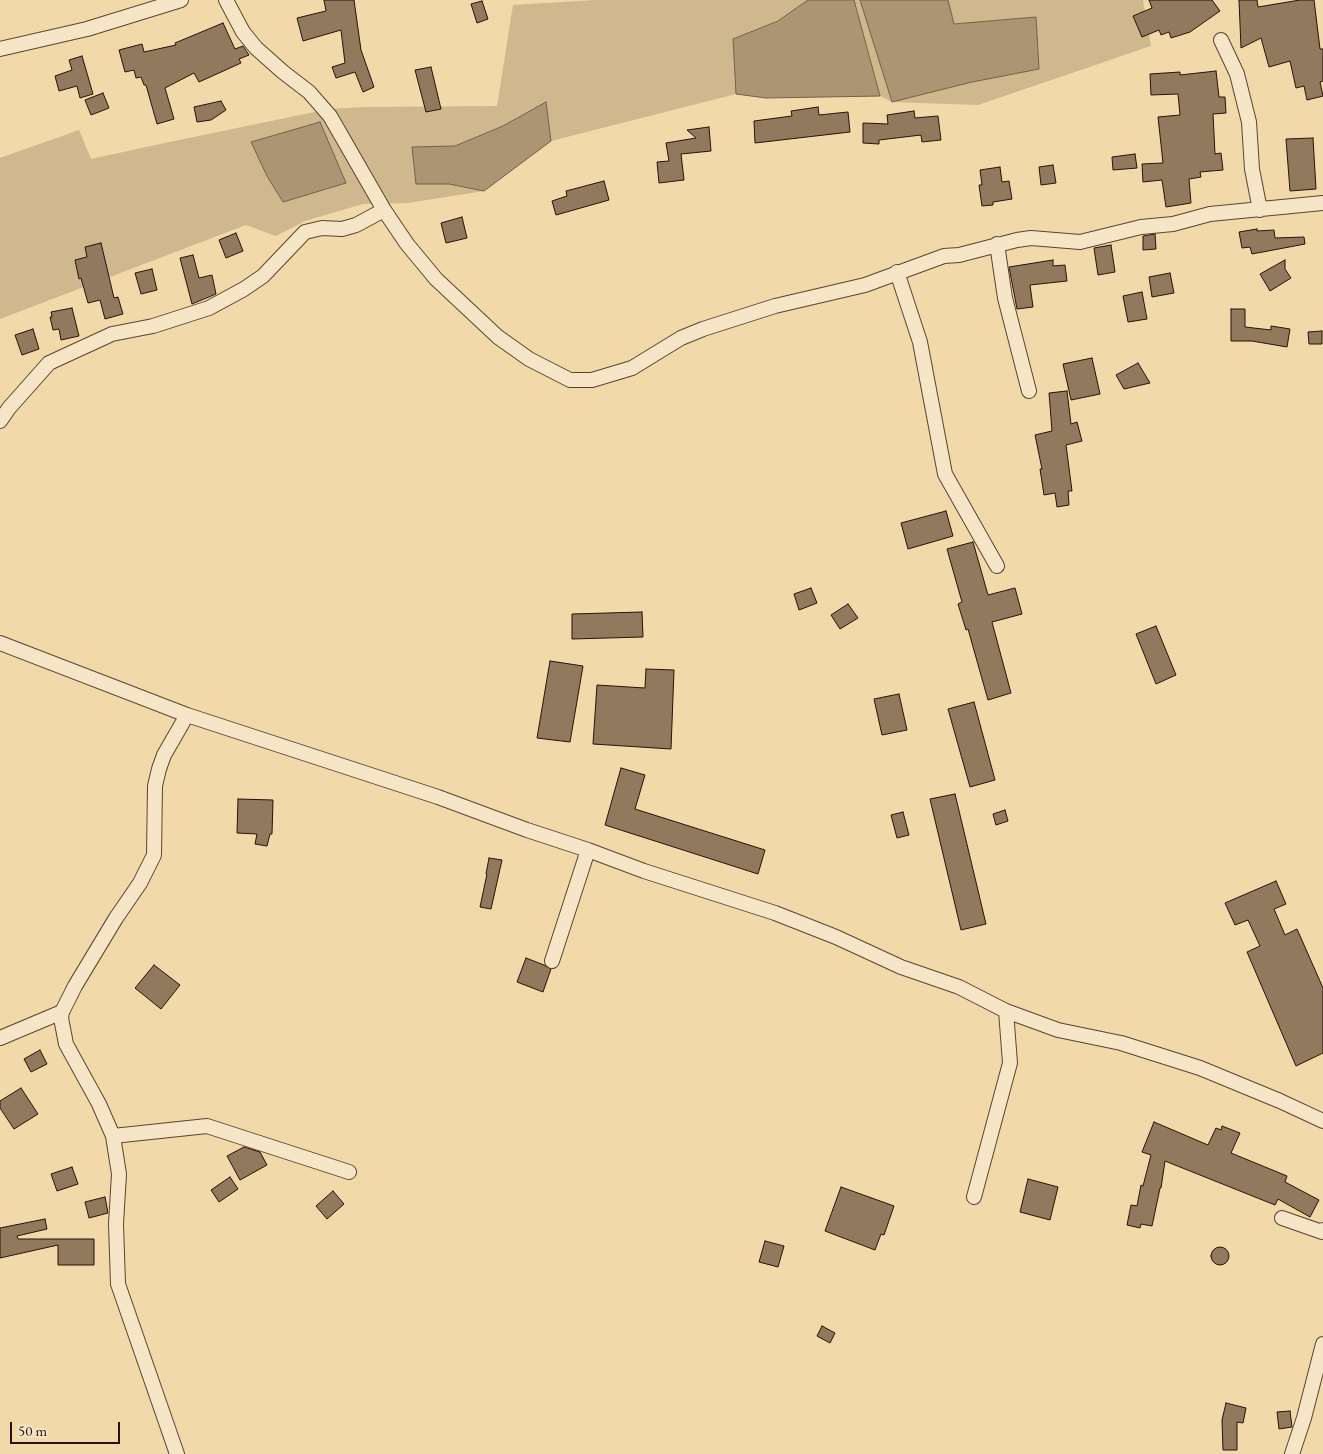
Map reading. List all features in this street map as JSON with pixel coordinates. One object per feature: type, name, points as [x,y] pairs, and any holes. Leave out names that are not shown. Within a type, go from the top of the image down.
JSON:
[{"type":"street","points":[[0,49],[87,30],[181,0]]},
{"type":"street","points":[[226,0],[243,32],[256,48],[309,92],[330,116],[384,210],[406,244],[436,279],[498,337],[529,359],[570,380],[592,380],[632,368],[681,338],[703,329],[775,306],[865,285],[944,256],[959,255],[997,244],[1031,238],[1080,242],[1141,227],[1173,224],[1210,214],[1323,203]]},
{"type":"street","points":[[1221,40],[1237,74],[1249,122],[1252,169],[1260,210]]},
{"type":"street","points":[[0,421],[24,390],[49,363],[112,334],[153,326],[209,308],[263,276],[305,232],[322,228],[342,229],[356,225],[384,210]]},
{"type":"street","points":[[997,244],[1005,298],[1029,391]]},
{"type":"street","points":[[897,272],[920,342],[945,474],[996,566]]},
{"type":"street","points":[[0,643],[187,715],[438,797],[588,850],[644,872],[774,913],[836,937],[902,967],[959,988],[1006,1011],[1058,1030],[1121,1043],[1200,1068],[1323,1121]]},
{"type":"street","points":[[177,1454],[118,1284],[116,1224],[119,1174],[113,1136],[99,1104],[66,1044],[62,1026],[62,1012],[93,955],[140,883],[152,860],[155,842],[155,786],[159,769],[164,755],[187,715]]},
{"type":"street","points":[[552,961],[588,850]]},
{"type":"street","points":[[974,1197],[1010,1063],[1006,1011]]},
{"type":"street","points":[[0,1038],[62,1012]]},
{"type":"street","points":[[113,1136],[207,1126],[349,1172]]},
{"type":"street","points":[[1282,1218],[1322,1232],[1323,1230]]},
{"type":"street","points":[[1292,1454],[1318,1380],[1323,1344]]},
{"type":"shaded area","points":[[595,0],[1143,0],[1151,46],[978,105],[892,102],[880,96],[766,98],[736,94],[551,141],[484,191],[408,203],[363,204],[305,221],[276,236],[246,225],[0,319],[0,158],[79,130],[91,159],[329,109],[497,106],[513,5]]},
{"type":"shaded area","points":[[808,0],[854,0],[880,96],[766,98],[736,94],[733,39],[778,21]]},
{"type":"shaded area","points":[[860,0],[948,0],[954,24],[1036,17],[1039,69],[972,82],[892,102]]},
{"type":"shaded area","points":[[546,102],[551,141],[484,191],[449,184],[416,184],[412,147],[455,146],[503,126]]},
{"type":"shaded area","points":[[320,122],[346,183],[283,202],[267,176],[251,142]]},
{"type":"building","points":[[324,0],[354,0],[361,50],[374,87],[363,92],[355,72],[336,78],[332,67],[345,63],[341,30],[303,41],[297,18],[326,11]]},
{"type":"building","points":[[1149,0],[1212,0],[1220,11],[1190,32],[1171,38],[1169,32],[1161,35],[1159,30],[1142,37],[1133,16],[1152,8]]},
{"type":"building","points":[[1239,0],[1257,0],[1258,7],[1300,0],[1314,0],[1320,49],[1323,49],[1323,81],[1320,82],[1323,96],[1307,100],[1304,86],[1296,88],[1290,61],[1269,67],[1261,38],[1241,48]]},
{"type":"building","points":[[482,1],[488,19],[477,23],[471,4]]},
{"type":"building","points":[[223,23],[235,49],[243,46],[249,55],[239,59],[241,63],[199,82],[194,73],[165,88],[174,119],[157,124],[146,85],[144,85],[141,77],[136,78],[134,70],[125,72],[119,50],[142,44],[144,52],[176,45],[175,43]]},
{"type":"building","points":[[82,56],[93,94],[80,98],[77,86],[59,91],[55,76],[72,70],[69,60]]},
{"type":"building","points":[[431,67],[441,109],[426,112],[415,70]]},
{"type":"building","points":[[1216,71],[1219,97],[1225,97],[1226,113],[1213,114],[1215,154],[1221,153],[1223,170],[1200,172],[1201,177],[1189,179],[1191,203],[1166,207],[1162,180],[1143,182],[1142,164],[1163,163],[1158,117],[1180,115],[1178,94],[1151,95],[1150,74],[1180,72],[1180,75]]},
{"type":"building","points":[[103,93],[109,108],[91,115],[85,100]]},
{"type":"building","points":[[221,101],[226,110],[211,120],[197,122],[194,107]]},
{"type":"building","points":[[818,107],[819,115],[848,112],[850,132],[755,143],[754,121],[792,116],[791,111]]},
{"type":"building","points":[[914,111],[915,118],[938,116],[941,140],[922,142],[921,135],[879,140],[879,144],[863,143],[863,123],[888,124],[887,115]]},
{"type":"building","points":[[709,127],[711,151],[681,154],[684,180],[659,183],[657,162],[669,161],[666,143],[696,138],[687,130]]},
{"type":"building","points":[[1313,138],[1316,189],[1290,191],[1286,139]]},
{"type":"building","points":[[1135,154],[1137,168],[1113,170],[1112,157]]},
{"type":"building","points":[[1053,165],[1056,183],[1041,185],[1039,167]]},
{"type":"building","points":[[1000,167],[1002,182],[1009,181],[1012,199],[993,202],[993,205],[982,206],[979,185],[982,185],[980,170]]},
{"type":"building","points":[[604,181],[609,200],[556,215],[552,201],[567,196],[566,191]]},
{"type":"building","points":[[462,217],[467,238],[446,243],[441,223]]},
{"type":"building","points":[[1257,229],[1257,231],[1274,230],[1275,238],[1304,237],[1305,244],[1252,254],[1250,247],[1242,248],[1239,232]]},
{"type":"building","points":[[236,233],[243,251],[226,258],[219,240]]},
{"type":"building","points":[[1155,234],[1156,249],[1143,250],[1143,236]]},
{"type":"building","points":[[101,243],[114,298],[118,297],[123,314],[105,319],[100,300],[88,303],[81,278],[79,279],[75,260],[87,257],[85,247]]},
{"type":"building","points":[[1111,245],[1115,272],[1098,275],[1094,248]]},
{"type":"building","points":[[193,255],[199,278],[212,275],[216,294],[192,304],[180,258]]},
{"type":"building","points":[[1053,260],[1053,266],[1065,265],[1067,281],[1030,285],[1033,307],[1017,309],[1009,267]]},
{"type":"building","points":[[1285,260],[1285,269],[1291,278],[1270,291],[1260,274]]},
{"type":"building","points":[[152,269],[157,290],[141,294],[135,273]]},
{"type":"building","points":[[1170,273],[1174,293],[1152,297],[1149,277]]},
{"type":"building","points":[[1142,292],[1147,319],[1128,322],[1123,296]]},
{"type":"building","points":[[72,308],[79,336],[61,340],[59,329],[53,330],[50,317],[52,317],[51,312]]},
{"type":"building","points":[[1231,309],[1245,309],[1245,327],[1271,330],[1271,326],[1290,329],[1287,347],[1252,341],[1231,341]]},
{"type":"building","points":[[33,329],[39,349],[22,355],[15,335]]},
{"type":"building","points":[[1322,331],[1322,344],[1309,344],[1308,332]]},
{"type":"building","points":[[1092,358],[1100,394],[1071,400],[1063,364]]},
{"type":"building","points":[[1138,363],[1150,383],[1124,389],[1116,375]]},
{"type":"building","points":[[1067,391],[1071,424],[1077,422],[1082,441],[1066,445],[1072,491],[1068,491],[1069,505],[1057,507],[1055,493],[1044,495],[1040,469],[1042,469],[1035,435],[1052,431],[1049,393]]},
{"type":"building","points":[[946,511],[953,536],[908,549],[901,523]]},
{"type":"building","points":[[973,542],[988,595],[1015,588],[1022,614],[992,622],[1011,693],[988,700],[968,629],[966,630],[958,604],[962,602],[947,549]]},
{"type":"building","points":[[811,588],[817,603],[799,610],[794,594]]},
{"type":"building","points":[[848,604],[858,618],[840,629],[831,615]]},
{"type":"building","points":[[642,612],[643,637],[572,639],[572,614]]},
{"type":"building","points":[[1156,626],[1176,675],[1156,684],[1136,634]]},
{"type":"building","points":[[550,661],[583,666],[570,742],[537,738]]},
{"type":"building","points":[[646,669],[674,670],[671,749],[593,744],[597,685],[645,688]]},
{"type":"building","points":[[899,694],[907,730],[882,735],[874,699]]},
{"type":"building","points":[[974,702],[995,780],[970,787],[948,709]]},
{"type":"building","points":[[621,768],[645,775],[635,809],[765,850],[758,874],[605,825]]},
{"type":"building","points":[[955,794],[986,924],[961,930],[930,799]]},
{"type":"building","points":[[238,799],[273,800],[272,834],[270,834],[267,846],[255,844],[257,834],[237,833]]},
{"type":"building","points":[[1005,810],[1008,821],[996,825],[993,814]]},
{"type":"building","points":[[903,812],[909,835],[897,838],[891,815]]},
{"type":"building","points":[[489,858],[502,860],[491,909],[480,907]]},
{"type":"building","points":[[1276,881],[1286,904],[1274,909],[1285,935],[1297,929],[1323,988],[1323,1053],[1296,1066],[1247,952],[1260,946],[1248,920],[1235,925],[1225,903]]},
{"type":"building","points":[[526,958],[551,969],[543,992],[517,982]]},
{"type":"building","points":[[154,965],[180,985],[161,1009],[135,988]]},
{"type":"building","points":[[40,1050],[47,1064],[31,1072],[24,1059]]},
{"type":"building","points":[[21,1088],[38,1114],[14,1129],[0,1108],[0,1101]]},
{"type":"building","points":[[1154,1122],[1208,1145],[1216,1128],[1221,1130],[1222,1126],[1240,1133],[1231,1153],[1287,1176],[1285,1182],[1319,1200],[1310,1217],[1278,1199],[1275,1205],[1165,1161],[1152,1226],[1141,1224],[1140,1228],[1127,1225],[1131,1205],[1137,1206],[1141,1185],[1143,1186],[1151,1155],[1142,1152]]},
{"type":"building","points":[[244,1147],[260,1152],[267,1165],[240,1180],[227,1156]]},
{"type":"building","points":[[72,1167],[78,1184],[57,1191],[51,1174]]},
{"type":"building","points":[[230,1177],[238,1189],[219,1202],[211,1190]]},
{"type":"building","points":[[1028,1179],[1058,1187],[1050,1220],[1020,1212]]},
{"type":"building","points":[[841,1187],[894,1206],[884,1235],[881,1234],[875,1250],[825,1231]]},
{"type":"building","points":[[333,1191],[344,1204],[327,1219],[316,1206]]},
{"type":"building","points":[[105,1197],[108,1213],[89,1218],[85,1202]]},
{"type":"building","points":[[45,1219],[47,1229],[17,1236],[18,1239],[94,1239],[94,1265],[58,1265],[58,1245],[0,1258],[0,1228]]},
{"type":"building","points":[[765,1241],[784,1246],[778,1267],[759,1262]]},
{"type":"building","points":[[1220,1247],[1226,1250],[1229,1256],[1226,1262],[1220,1265],[1214,1262],[1211,1256],[1214,1250]]},
{"type":"building","points":[[822,1326],[835,1333],[830,1343],[817,1336]]},
{"type":"building","points":[[1226,1403],[1246,1408],[1243,1423],[1237,1422],[1237,1450],[1223,1450],[1222,1420]]},
{"type":"building","points":[[1290,1411],[1292,1427],[1279,1429],[1277,1412]]}]
